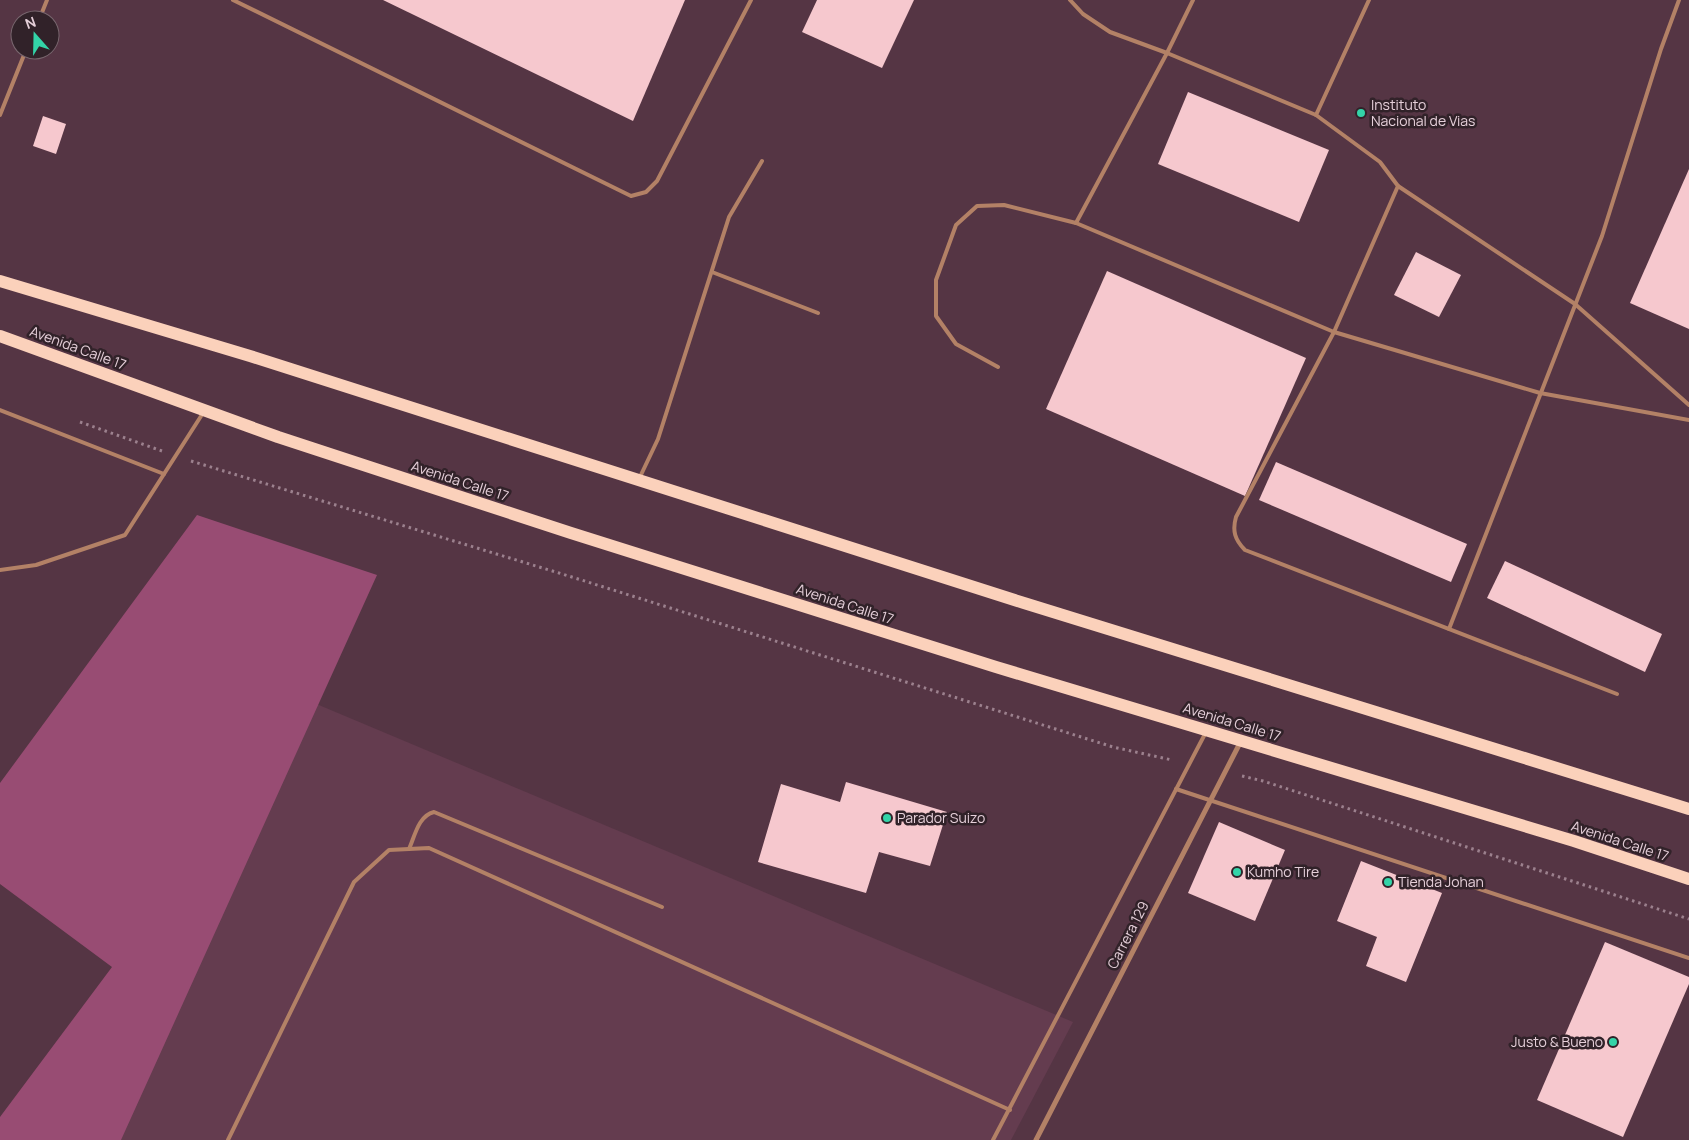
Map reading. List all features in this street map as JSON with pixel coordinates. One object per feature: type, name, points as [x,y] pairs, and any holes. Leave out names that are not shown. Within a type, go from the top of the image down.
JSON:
[{"type":"main road","points":[[0,280],[240,353],[1129,636],[1689,809]]},
{"type":"main road","name":"Avenida Calle 17","points":[[0,336],[278,437],[571,533],[996,667],[1574,841],[1689,879]]},
{"type":"street","name":"Carrera 129","points":[[1036,1140],[1241,740]]},
{"type":"lane","points":[[232,0],[631,196],[646,192],[657,181],[751,0]]},
{"type":"lane","points":[[1070,0],[1083,14],[1110,32],[1167,53],[1316,115],[1380,162],[1398,186],[1575,304],[1689,405]]},
{"type":"lane","points":[[1076,223],[1167,53],[1193,0]]},
{"type":"lane","points":[[1316,115],[1369,0]]},
{"type":"lane","points":[[1449,629],[1602,236],[1660,49],[1679,0]]},
{"type":"lane","points":[[0,115],[22,60]]},
{"type":"lane","points":[[639,479],[658,439],[729,217],[762,161]]},
{"type":"lane","points":[[1398,186],[1334,332],[1236,518],[1233,528],[1237,542],[1245,550],[1617,694]]},
{"type":"lane","points":[[998,367],[956,344],[936,316],[936,280],[956,226],[977,206],[1004,206],[1076,223],[1334,332],[1540,393],[1689,420]]},
{"type":"lane","points":[[712,272],[818,313]]},
{"type":"lane","points":[[0,410],[164,474]]},
{"type":"lane","points":[[0,570],[36,565],[125,535],[204,411]]},
{"type":"lane","points":[[993,1140],[1207,730]]},
{"type":"lane","points":[[1176,790],[1689,958]]},
{"type":"lane","points":[[409,849],[422,818],[434,812],[662,908]]},
{"type":"lane","points":[[228,1140],[354,882],[389,850],[428,848],[1010,1110]]},
{"type":"path","points":[[73,419],[175,456],[559,573],[1113,747],[1189,764]]},
{"type":"path","points":[[1224,772],[1273,784],[1689,919]]},
{"type":"shaded area","points":[[197,515],[377,575],[121,1140],[0,1140],[0,1117],[112,967],[0,884],[0,783]]},
{"type":"shaded area","points":[[257,679],[1073,1022],[1011,1140],[52,1140]]},
{"type":"building","points":[[383,0],[685,0],[633,121]]},
{"type":"building","points":[[817,0],[914,0],[882,68],[802,32]]},
{"type":"building","points":[[1188,92],[1329,150],[1299,222],[1158,164]]},
{"type":"building","points":[[43,116],[66,124],[56,154],[33,146]]},
{"type":"building","points":[[1689,169],[1689,329],[1630,303]]},
{"type":"building","points":[[1416,252],[1461,275],[1439,317],[1394,295]]},
{"type":"building","points":[[1107,271],[1306,358],[1245,496],[1046,409]]},
{"type":"building","points":[[1276,462],[1467,544],[1451,582],[1259,500]]},
{"type":"building","points":[[1505,561],[1662,634],[1645,672],[1487,598]]},
{"type":"building","points":[[846,782],[947,812],[930,866],[879,852],[866,893],[758,862],[781,784],[840,802]]},
{"type":"building","name":"Kumho Tire","points":[[1219,822],[1285,850],[1255,921],[1188,893]]},
{"type":"building","points":[[1361,861],[1442,893],[1406,982],[1366,966],[1377,937],[1337,921]]},
{"type":"building","name":"Justo & Bueno","points":[[1605,942],[1689,977],[1689,984],[1623,1137],[1537,1100]]},
{"type":"place","name":"Instituto Nacional de Vias","points":[[1361,113]]},
{"type":"place","name":"Parador Suizo","points":[[887,818]]},
{"type":"place","name":"Kumho Tire","points":[[1237,872]]},
{"type":"place","name":"Tienda Johan","points":[[1388,882]]},
{"type":"place","name":"Justo & Bueno","points":[[1613,1042]]}]
